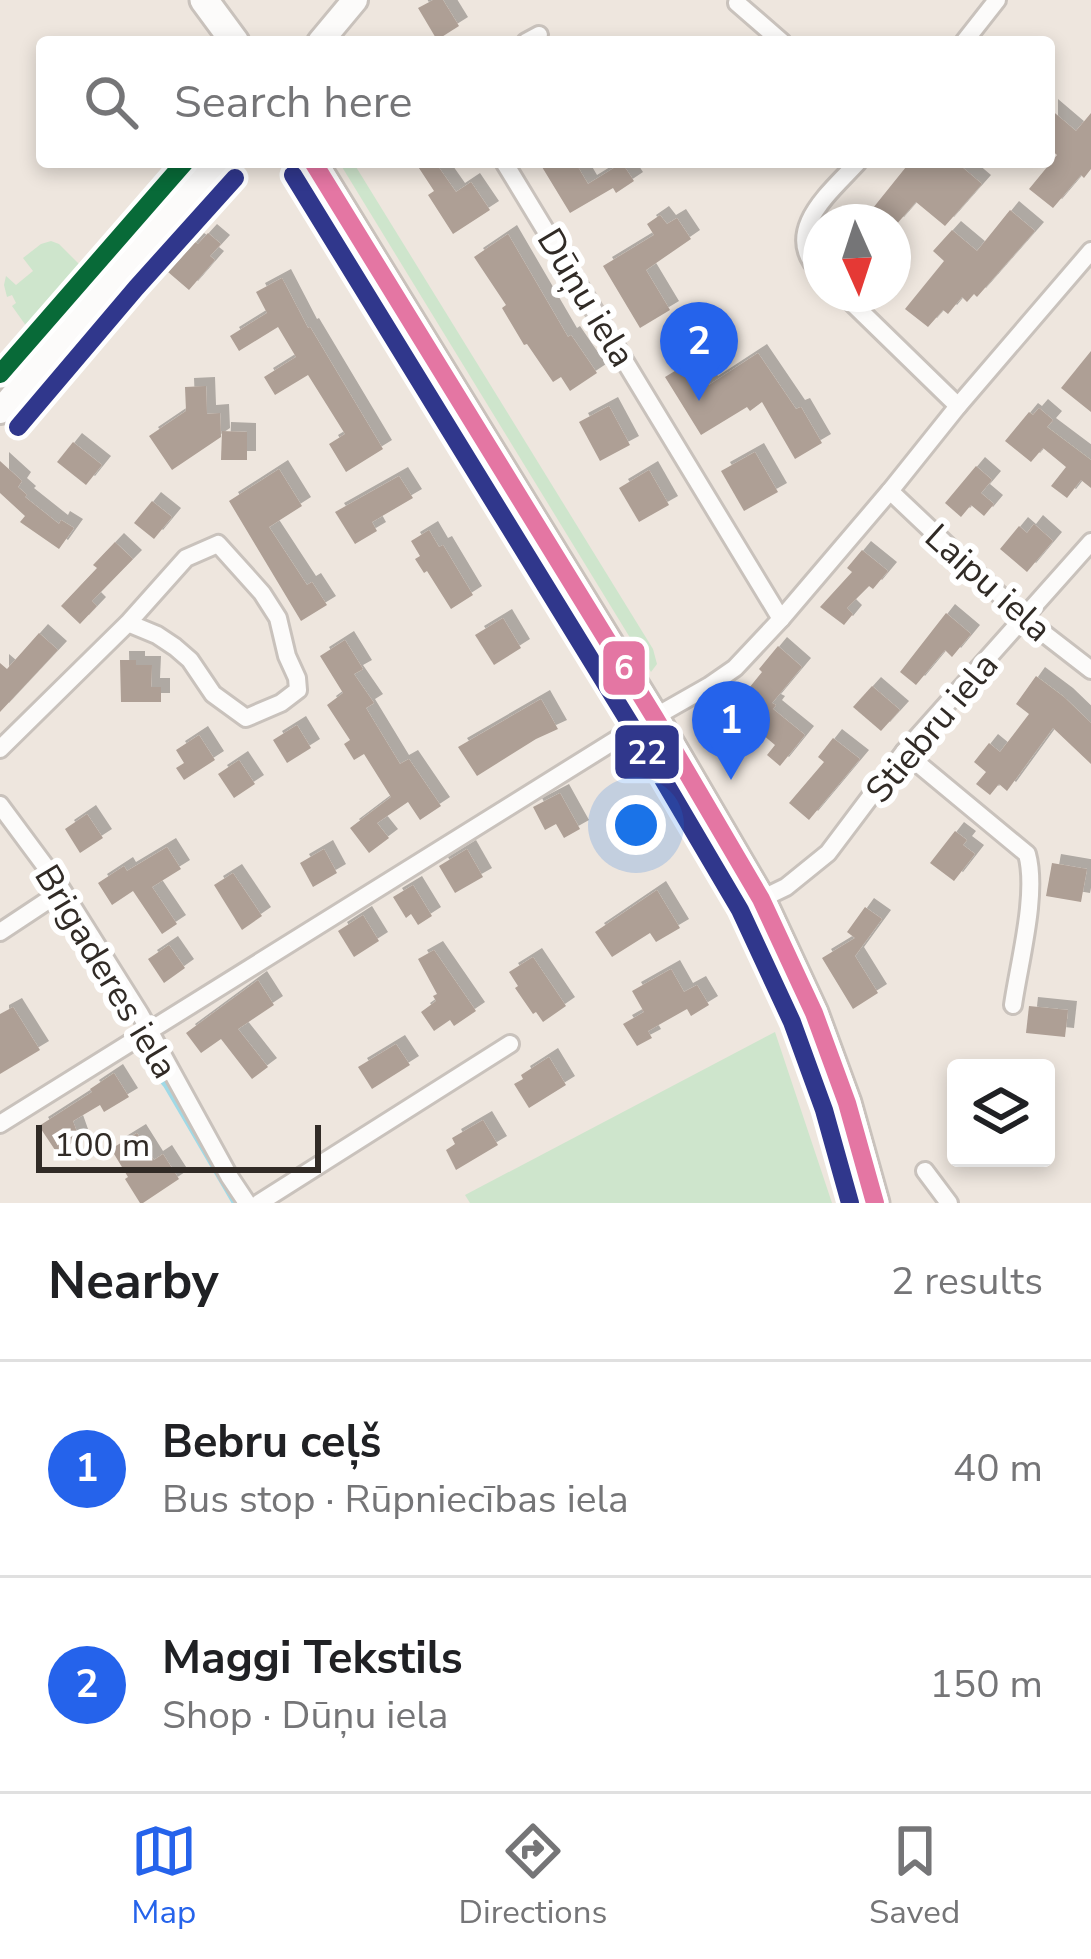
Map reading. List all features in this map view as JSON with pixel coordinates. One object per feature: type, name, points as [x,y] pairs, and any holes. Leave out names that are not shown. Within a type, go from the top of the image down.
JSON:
[{"type":"main road","points":[[203,0],[230,36]]},
{"type":"main road","points":[[318,168],[761,899],[814,1013],[847,1103],[875,1203]]},
{"type":"street","points":[[325,36],[355,0]]},
{"type":"street","points":[[969,36],[997,0]]},
{"type":"street","points":[[736,3],[775,36]]},
{"type":"street","points":[[0,411],[212,168]]},
{"type":"street","name":"Dūņu iela","points":[[508,168],[781,619]]},
{"type":"street","points":[[819,204],[852,168]]},
{"type":"street","points":[[0,1124],[735,668],[1091,250]]},
{"type":"street","points":[[861,312],[958,406]]},
{"type":"street","name":"Laipu iela","points":[[890,491],[1024,618],[1091,670]]},
{"type":"street","name":"Stiebru iela","points":[[761,899],[786,887],[828,854],[904,752],[1091,542]]},
{"type":"street","points":[[0,748],[128,623],[186,558],[218,544],[278,618],[298,690],[246,718],[212,694],[190,660],[175,647],[128,623]]},
{"type":"street","points":[[904,752],[1027,854],[1031,891],[1013,1005]]},
{"type":"street","name":"Brigaderes iela","points":[[0,805],[62,891],[247,1203]]},
{"type":"street","points":[[0,932],[62,891]]},
{"type":"street","points":[[259,1203],[510,1044]]},
{"type":"street","points":[[926,1171],[949,1203]]},
{"type":"green space","points":[[343,168],[357,168],[653,649],[657,664],[651,672]]},
{"type":"green space","points":[[51,241],[87,272],[34,337],[4,285],[6,276],[16,285],[33,271],[23,258]]},
{"type":"green space","points":[[775,1032],[832,1203],[470,1203],[465,1195]]},
{"type":"building","points":[[443,0],[459,26],[435,36],[418,8]]},
{"type":"building","points":[[1055,113],[1076,131],[1091,113],[1091,169],[1053,208],[1029,189],[1046,168],[1055,168]]},
{"type":"building","points":[[419,168],[439,168],[456,192],[471,182],[490,210],[453,234],[428,195],[434,191]]},
{"type":"building","points":[[543,168],[579,168],[588,184],[614,168],[625,168],[634,181],[616,193],[613,188],[570,213]]},
{"type":"building","points":[[905,168],[963,168],[982,184],[945,226],[916,202],[911,208],[911,204],[876,204]]},
{"type":"building","points":[[1010,210],[1035,231],[977,297],[974,294],[967,302],[962,297],[928,327],[909,312],[911,302],[944,261],[933,251],[952,230],[977,251]]},
{"type":"building","points":[[660,215],[667,224],[677,218],[691,239],[646,270],[670,310],[640,328],[603,266],[654,235],[647,224]]},
{"type":"building","points":[[208,233],[221,244],[210,256],[215,260],[189,290],[168,272]]},
{"type":"building","points":[[508,234],[568,337],[597,373],[570,391],[561,377],[553,382],[524,345],[502,308],[506,305],[474,257]]},
{"type":"building","points":[[282,278],[383,449],[346,472],[329,444],[345,434],[308,375],[275,395],[264,377],[296,357],[278,327],[239,351],[230,336],[267,313],[256,292]]},
{"type":"building","points":[[1091,351],[1091,412],[1061,388]]},
{"type":"building","points":[[758,353],[796,409],[801,407],[822,443],[795,459],[762,402],[701,435],[665,377],[693,360],[709,385]]},
{"type":"building","points":[[206,386],[207,414],[220,413],[221,437],[172,470],[149,436],[186,411],[185,387]]},
{"type":"building","points":[[609,406],[630,445],[600,461],[579,422]]},
{"type":"building","points":[[1039,408],[1053,420],[1047,427],[1091,460],[1091,488],[1081,480],[1067,498],[1051,486],[1066,467],[1043,448],[1031,462],[1005,441],[1029,412],[1033,415]]},
{"type":"building","points":[[222,431],[247,432],[247,460],[221,460]]},
{"type":"building","points":[[73,442],[102,465],[86,485],[57,462]]},
{"type":"building","points":[[755,452],[778,492],[744,511],[721,471]]},
{"type":"building","points":[[0,461],[22,481],[18,487],[25,497],[59,524],[61,520],[74,528],[59,549],[20,522],[25,516],[0,493]]},
{"type":"building","points":[[976,466],[992,480],[981,493],[994,504],[984,516],[971,505],[961,517],[945,503]]},
{"type":"building","points":[[279,469],[302,506],[269,527],[307,585],[312,582],[327,605],[301,621],[229,501]]},
{"type":"building","points":[[649,470],[669,505],[639,522],[619,488]]},
{"type":"building","points":[[399,476],[413,498],[372,522],[377,531],[355,544],[335,512]]},
{"type":"building","points":[[152,501],[172,517],[154,539],[134,523]]},
{"type":"building","points":[[1034,524],[1053,541],[1027,572],[1000,549],[1019,526],[1027,533]]},
{"type":"building","points":[[429,530],[473,595],[451,609],[415,559],[420,556],[411,541]]},
{"type":"building","points":[[115,542],[133,559],[92,601],[97,606],[80,624],[61,606]]},
{"type":"building","points":[[862,550],[888,571],[847,608],[853,614],[844,625],[820,607],[852,572],[847,568]]},
{"type":"building","points":[[946,613],[971,634],[952,657],[945,650],[916,685],[900,672]]},
{"type":"building","points":[[503,618],[521,648],[494,665],[475,635]]},
{"type":"building","points":[[39,633],[58,650],[0,712],[0,663],[7,669]]},
{"type":"building","points":[[345,640],[363,669],[354,674],[374,703],[366,708],[400,764],[409,759],[441,806],[420,820],[408,802],[377,823],[389,838],[369,853],[350,828],[391,797],[364,754],[354,760],[344,744],[350,740],[327,705],[343,693],[320,656]]},
{"type":"building","points":[[778,646],[802,667],[772,703],[776,705],[773,709],[805,735],[780,766],[767,755],[775,745],[732,709]]},
{"type":"building","points":[[120,660],[152,665],[151,687],[161,687],[161,702],[121,702]]},
{"type":"building","points":[[1036,676],[1091,723],[1091,764],[1053,728],[1007,791],[999,784],[990,795],[976,784],[986,772],[974,762],[989,743],[1000,752],[1029,714],[1016,704]]},
{"type":"building","points":[[872,686],[900,710],[881,731],[853,707]]},
{"type":"building","points":[[541,699],[558,729],[477,776],[458,747]]},
{"type":"building","points":[[297,725],[311,748],[287,763],[273,740]]},
{"type":"building","points":[[199,735],[215,760],[184,780],[176,768],[184,763],[176,750]]},
{"type":"building","points":[[833,738],[860,759],[809,820],[789,803],[824,762],[818,757]]},
{"type":"building","points":[[239,760],[255,784],[234,798],[218,774]]},
{"type":"building","points":[[560,793],[580,829],[564,838],[556,824],[545,830],[533,807]]},
{"type":"building","points":[[87,814],[103,838],[80,853],[65,829]]},
{"type":"building","points":[[955,831],[975,854],[954,881],[930,863]]},
{"type":"building","points":[[167,847],[181,869],[152,887],[177,924],[162,934],[133,891],[112,905],[98,883]]},
{"type":"building","points":[[324,849],[337,873],[313,887],[300,863]]},
{"type":"building","points":[[467,849],[483,877],[455,893],[439,866]]},
{"type":"building","points":[[1052,863],[1087,869],[1081,902],[1046,896]]},
{"type":"building","points":[[233,873],[262,916],[242,930],[214,885]]},
{"type":"building","points":[[413,885],[432,916],[418,925],[411,914],[406,918],[393,897]]},
{"type":"building","points":[[657,890],[680,928],[656,942],[650,933],[612,957],[595,932]]},
{"type":"building","points":[[865,907],[882,919],[855,956],[878,993],[853,1009],[822,958],[855,938],[847,932]]},
{"type":"building","points":[[363,915],[379,941],[354,957],[338,931]]},
{"type":"building","points":[[169,945],[185,968],[164,983],[148,959]]},
{"type":"building","points":[[434,950],[476,1011],[454,1026],[450,1020],[434,1031],[421,1012],[436,1001],[433,996],[437,994],[418,959]]},
{"type":"building","points":[[533,957],[566,1006],[543,1022],[515,988],[509,972]]},
{"type":"building","points":[[671,969],[684,992],[697,985],[709,1005],[691,1016],[687,1009],[648,1031],[652,1038],[637,1046],[623,1024],[644,1012],[632,991]]},
{"type":"building","points":[[258,980],[274,1005],[238,1029],[268,1067],[252,1079],[221,1039],[201,1053],[186,1033]]},
{"type":"building","points":[[1029,1006],[1068,1010],[1065,1037],[1026,1033]]},
{"type":"building","points":[[13,1007],[40,1050],[0,1074],[0,1014]]},
{"type":"building","points":[[396,1044],[410,1065],[372,1089],[358,1067]]},
{"type":"building","points":[[549,1057],[566,1085],[529,1108],[514,1084]]},
{"type":"building","points":[[114,1073],[129,1097],[104,1112],[100,1105],[73,1121],[79,1138],[57,1153],[39,1126]]},
{"type":"building","points":[[483,1120],[498,1145],[456,1170],[446,1150],[455,1144],[452,1138]]},
{"type":"building","points":[[137,1133],[154,1160],[163,1154],[179,1179],[143,1203],[111,1149]]},
{"type":"waterway","points":[[790,1020],[816,1077],[853,1203]]},
{"type":"waterway","points":[[136,1049],[166,1085],[235,1203]]},
{"type":"transit line","points":[[0,374],[180,168]]},
{"type":"transit line","name":"6","points":[[317,168],[761,899],[814,1013],[847,1103],[875,1203]]},
{"type":"transit line","name":"22","points":[[293,175],[740,910],[792,1022],[824,1110],[850,1203]]},
{"type":"transit line","name":"22","points":[[18,427],[235,178]]},
{"type":"place","name":"Maggi Tekstils","points":[[699,401]]},
{"type":"place","name":"Bebru ceļš","points":[[731,780]]}]
